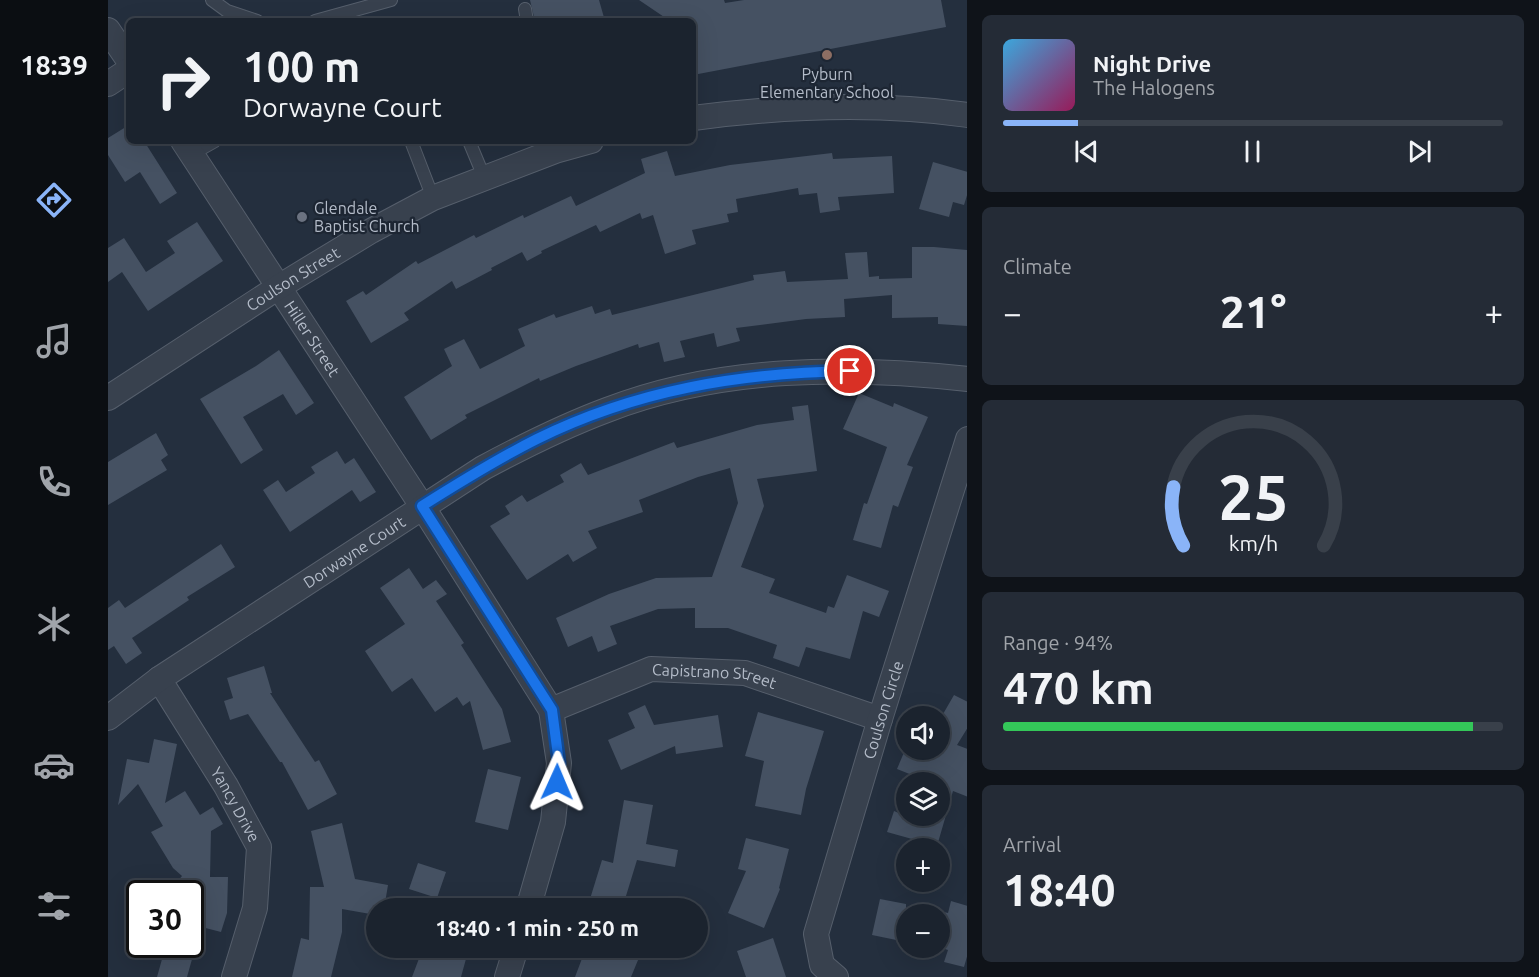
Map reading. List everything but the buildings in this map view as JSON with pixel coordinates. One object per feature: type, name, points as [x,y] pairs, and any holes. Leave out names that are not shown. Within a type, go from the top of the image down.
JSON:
[{"type":"street","points":[[108,30],[126,57]]},
{"type":"street","points":[[108,84],[126,72]]},
{"type":"street","points":[[696,118],[741,112],[841,106],[966,111]]},
{"type":"street","name":"Coulson Street","points":[[108,398],[371,231],[433,198],[554,146]]},
{"type":"street","name":"Hiller Street","points":[[187,148],[422,506],[552,710]]},
{"type":"street","name":"Dorwayne Court","points":[[108,718],[159,679],[483,468],[538,439],[609,409],[670,391],[725,380],[788,373],[850,371],[967,379]]},
{"type":"street","name":"Coulson Circle","points":[[836,977],[822,965],[816,934],[967,441]]},
{"type":"street","name":"Capistrano Street","points":[[552,710],[651,669],[745,673],[880,719]]},
{"type":"street","name":"Yancy Drive","points":[[159,679],[226,786],[258,847],[255,908],[234,977]]},
{"type":"street","points":[[531,898],[553,822],[559,763],[552,710]]},
{"type":"street","points":[[507,977],[513,958]]},
{"type":"lane","points":[[212,0],[227,11],[248,18]]},
{"type":"lane","points":[[326,18],[391,0]]},
{"type":"lane","points":[[187,148],[203,144]]},
{"type":"lane","points":[[412,144],[433,198]]},
{"type":"lane","points":[[471,144],[484,177]]},
{"type":"place","name":"Pyburn Elementary School","points":[[827,55]]},
{"type":"place","name":"Glendale Baptist Church","points":[[302,217]]},
{"type":"route","points":[[557,782],[559,763],[552,710],[422,506],[483,468],[538,439],[609,409],[670,391],[725,380],[788,373],[850,371]]}]
